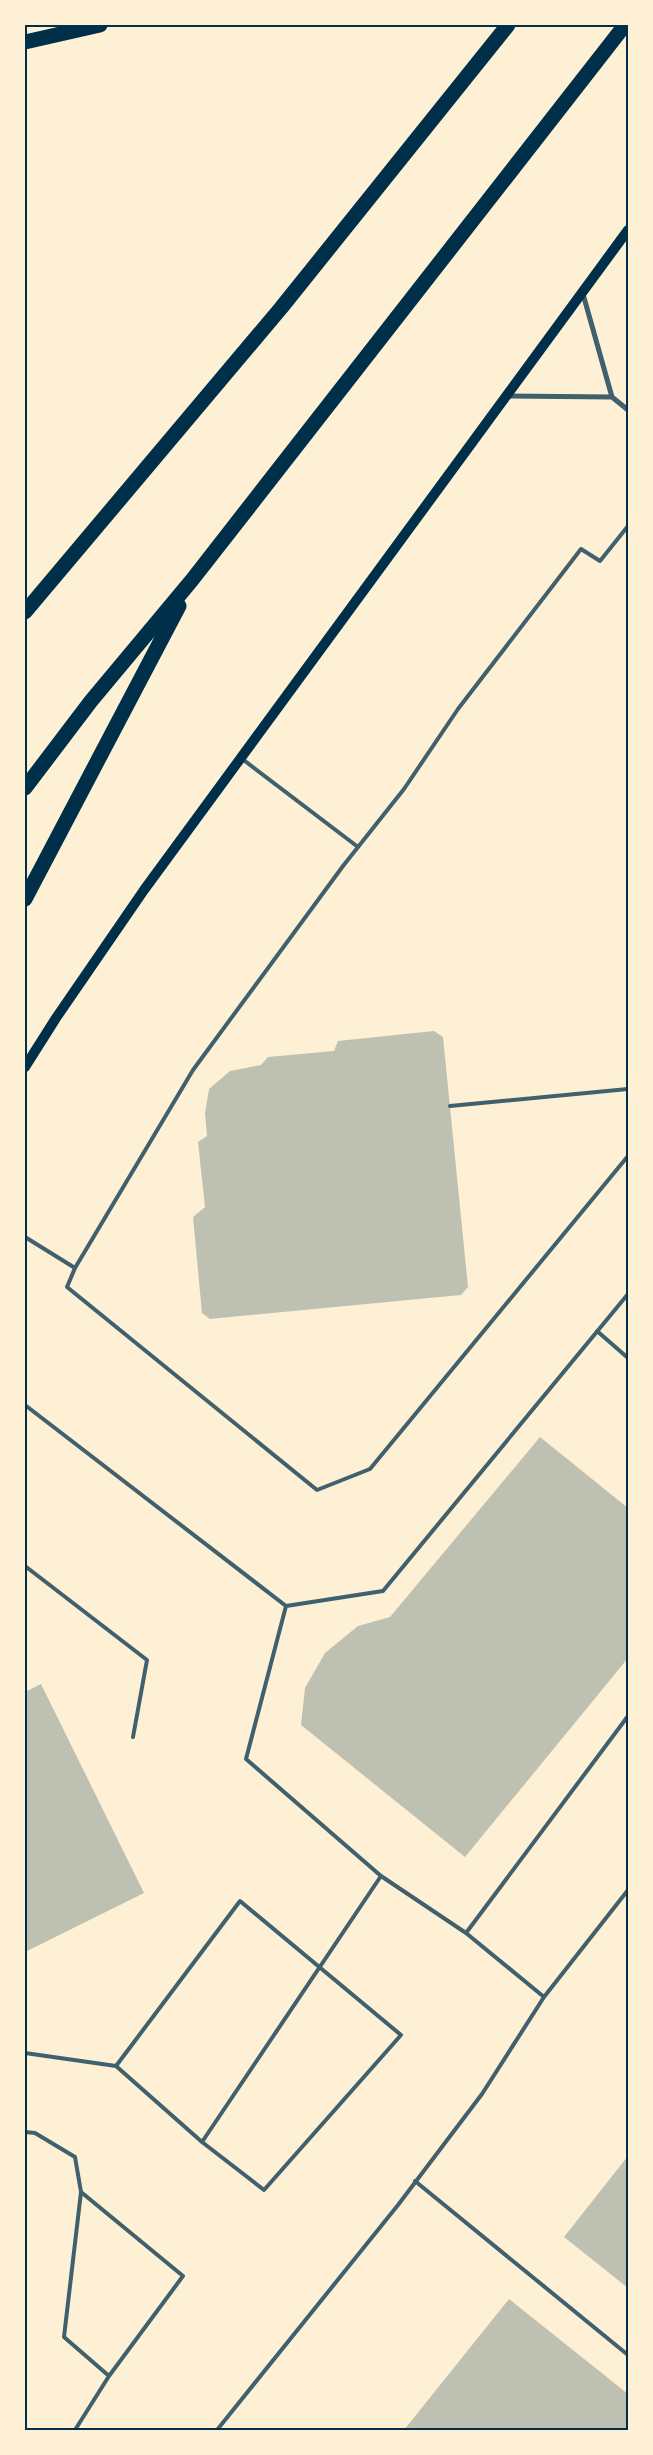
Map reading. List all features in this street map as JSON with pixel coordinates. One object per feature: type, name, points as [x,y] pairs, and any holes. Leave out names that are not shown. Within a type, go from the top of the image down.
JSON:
[{"type":"highway","points":[[25,42],[100,25]]},
{"type":"highway","points":[[25,612],[281,308],[508,25]]},
{"type":"highway","points":[[25,788],[91,701],[192,580],[625,25]]},
{"type":"highway","points":[[25,899],[192,580]]},
{"type":"main road","points":[[25,1067],[128,913],[628,230]]},
{"type":"street","points":[[582,293],[612,397],[628,410]]},
{"type":"street","points":[[506,396],[612,397]]},
{"type":"lane","points":[[628,526],[600,561],[581,549],[458,709],[404,789],[358,847],[193,1070],[75,1268],[67,1287],[317,1490],[370,1469],[628,1156]]},
{"type":"lane","points":[[241,758],[358,847]]},
{"type":"lane","points":[[450,1106],[628,1089]]},
{"type":"lane","points":[[25,1237],[75,1268]]},
{"type":"lane","points":[[25,1405],[286,1606],[383,1591],[628,1294]]},
{"type":"lane","points":[[597,1331],[628,1358]]},
{"type":"lane","points":[[25,1566],[147,1660],[133,1737]]},
{"type":"lane","points":[[286,1606],[246,1759],[381,1876],[466,1933],[544,1997]]},
{"type":"lane","points":[[466,1933],[628,1716]]},
{"type":"lane","points":[[202,2142],[381,1876]]},
{"type":"lane","points":[[217,2430],[482,2094],[544,1997],[628,1890]]},
{"type":"lane","points":[[25,2053],[116,2066],[202,2142],[264,2190],[401,2035],[240,1901],[116,2066]]},
{"type":"lane","points":[[25,2132],[35,2133],[75,2157],[81,2192],[64,2337],[109,2376]]},
{"type":"lane","points":[[415,2181],[628,2355]]},
{"type":"lane","points":[[75,2430],[109,2376],[183,2276],[81,2192]]},
{"type":"building","points":[[434,1031],[443,1037],[468,1287],[461,1295],[210,1319],[202,1313],[193,1217],[205,1207],[198,1142],[207,1136],[205,1113],[209,1089],[230,1071],[261,1065],[268,1057],[334,1051],[338,1041]]},
{"type":"building","points":[[540,1437],[628,1508],[628,1658],[465,1857],[301,1725],[305,1688],[325,1653],[358,1626],[390,1617]]},
{"type":"building","points":[[41,1684],[144,1893],[25,1952],[25,1692]]},
{"type":"building","points":[[628,2156],[628,2288],[564,2237]]},
{"type":"building","points":[[509,2299],[628,2394],[628,2430],[404,2430]]}]
